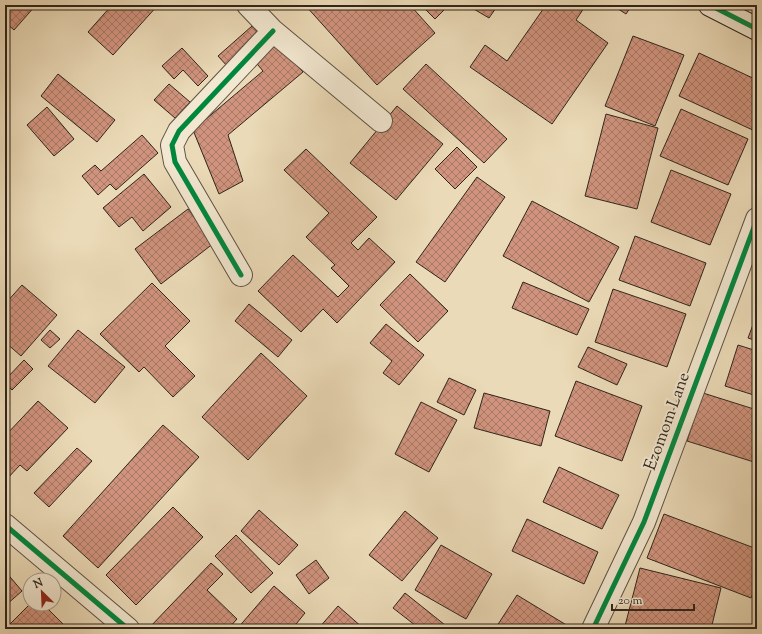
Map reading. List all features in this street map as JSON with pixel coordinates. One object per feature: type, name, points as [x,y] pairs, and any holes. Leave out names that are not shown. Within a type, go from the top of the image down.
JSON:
[{"type":"street","points":[[248,5],[273,31],[381,121]]},
{"type":"street","points":[[710,5],[757,29]]},
{"type":"street","points":[[241,276],[176,162],[172,145],[179,131],[273,31]]},
{"type":"street","name":"Ezomom Lane","points":[[593,629],[644,522],[757,219]]},
{"type":"street","points":[[5,526],[128,629]]},
{"type":"building","points":[[5,5],[36,5],[14,30],[5,22]]},
{"type":"building","points":[[112,5],[158,5],[113,55],[88,32]]},
{"type":"building","points":[[305,5],[410,5],[435,33],[377,85]]},
{"type":"building","points":[[421,5],[443,5],[446,8],[435,19]]},
{"type":"building","points":[[467,5],[498,5],[489,18]]},
{"type":"building","points":[[546,5],[579,5],[584,8],[576,20],[608,43],[552,124],[470,67],[485,45],[507,61]]},
{"type":"building","points":[[612,5],[632,5],[626,14]]},
{"type":"building","points":[[252,26],[262,37],[228,67],[218,56]]},
{"type":"building","points":[[633,36],[684,55],[655,126],[605,106]]},
{"type":"building","points":[[275,40],[303,72],[228,135],[243,181],[219,194],[193,130],[263,71],[253,59]]},
{"type":"building","points":[[182,48],[208,76],[198,86],[183,70],[174,79],[162,66]]},
{"type":"building","points":[[699,53],[757,80],[757,132],[679,96]]},
{"type":"building","points":[[426,64],[507,139],[484,163],[403,89]]},
{"type":"building","points":[[58,74],[115,120],[97,142],[41,96]]},
{"type":"building","points":[[169,84],[190,102],[175,118],[154,100]]},
{"type":"building","points":[[397,106],[443,144],[396,200],[350,163]]},
{"type":"building","points":[[47,107],[74,139],[54,156],[27,125]]},
{"type":"building","points":[[681,109],[748,139],[728,185],[660,156]]},
{"type":"building","points":[[606,114],[658,128],[637,209],[585,196]]},
{"type":"building","points":[[142,135],[158,153],[116,190],[110,184],[98,195],[82,176],[95,165],[101,171]]},
{"type":"building","points":[[457,147],[477,167],[455,189],[435,169]]},
{"type":"building","points":[[306,149],[377,217],[351,243],[358,250],[369,238],[395,262],[337,323],[323,309],[301,332],[258,291],[293,255],[338,297],[349,286],[331,268],[335,265],[306,237],[329,213],[284,170]]},
{"type":"building","points":[[671,170],[731,194],[710,245],[651,222]]},
{"type":"building","points":[[144,174],[171,207],[143,231],[132,217],[119,227],[103,208]]},
{"type":"building","points":[[477,177],[505,197],[445,282],[416,262]]},
{"type":"building","points":[[532,201],[619,247],[589,302],[503,256]]},
{"type":"building","points":[[188,209],[214,243],[161,284],[135,249]]},
{"type":"building","points":[[635,236],[706,263],[690,306],[619,280]]},
{"type":"building","points":[[410,274],[448,311],[418,342],[380,305]]},
{"type":"building","points":[[523,282],[589,309],[577,335],[512,308]]},
{"type":"building","points":[[152,283],[190,321],[165,346],[195,376],[173,397],[144,367],[139,372],[100,334]]},
{"type":"building","points":[[22,285],[57,315],[21,356],[5,342],[5,304]]},
{"type":"building","points":[[613,289],[686,314],[667,367],[595,342]]},
{"type":"building","points":[[249,304],[292,340],[278,357],[235,321]]},
{"type":"building","points":[[757,314],[757,341],[748,338]]},
{"type":"building","points":[[386,324],[424,355],[399,385],[383,373],[392,361],[370,343]]},
{"type":"building","points":[[50,330],[60,339],[50,348],[41,340]]},
{"type":"building","points":[[78,330],[125,367],[95,403],[48,366]]},
{"type":"building","points":[[738,345],[757,351],[757,396],[725,386]]},
{"type":"building","points":[[588,347],[627,364],[617,385],[578,367]]},
{"type":"building","points":[[261,353],[307,396],[248,460],[202,417]]},
{"type":"building","points":[[24,360],[33,369],[12,390],[5,383],[5,380]]},
{"type":"building","points":[[449,378],[476,390],[464,415],[437,402]]},
{"type":"building","points":[[576,381],[642,406],[622,461],[555,436]]},
{"type":"building","points":[[484,393],[550,411],[541,446],[474,428]]},
{"type":"building","points":[[703,393],[757,410],[757,463],[687,441]]},
{"type":"building","points":[[5,399],[10,403],[5,410]]},
{"type":"building","points":[[38,401],[68,428],[27,471],[20,465],[5,481],[5,436]]},
{"type":"building","points":[[421,402],[457,420],[429,472],[395,454]]},
{"type":"building","points":[[163,425],[199,457],[98,568],[63,536]]},
{"type":"building","points":[[77,448],[92,461],[49,507],[34,493]]},
{"type":"building","points":[[559,467],[619,495],[602,529],[543,502]]},
{"type":"building","points":[[173,507],[203,537],[136,605],[106,575]]},
{"type":"building","points":[[259,510],[298,545],[279,565],[241,531]]},
{"type":"building","points":[[405,511],[438,538],[402,581],[369,555]]},
{"type":"building","points":[[664,514],[757,549],[757,582],[751,598],[647,558]]},
{"type":"building","points":[[527,519],[598,552],[584,584],[512,551]]},
{"type":"building","points":[[236,535],[273,573],[251,593],[215,556]]},
{"type":"building","points":[[441,545],[492,574],[466,619],[415,590]]},
{"type":"building","points":[[316,560],[329,578],[309,594],[296,575]]},
{"type":"building","points":[[211,563],[223,574],[207,590],[237,619],[228,629],[149,628]]},
{"type":"building","points":[[640,568],[721,588],[711,629],[638,629],[625,626]]},
{"type":"building","points":[[5,571],[22,591],[6,605]]},
{"type":"building","points":[[274,586],[305,613],[292,629],[237,629]]},
{"type":"building","points":[[405,593],[450,629],[420,629],[393,608]]},
{"type":"building","points":[[517,595],[573,629],[495,629]]},
{"type":"building","points":[[338,606],[363,628],[363,629],[318,629]]},
{"type":"building","points":[[22,612],[51,612],[68,629],[13,629],[9,625]]},
{"type":"cycle path","points":[[710,5],[757,29]]},
{"type":"cycle path","points":[[241,275],[175,162],[172,145],[179,131],[273,31]]},
{"type":"cycle path","points":[[593,629],[644,522],[757,219]]},
{"type":"cycle path","points":[[5,525],[128,629]]}]
